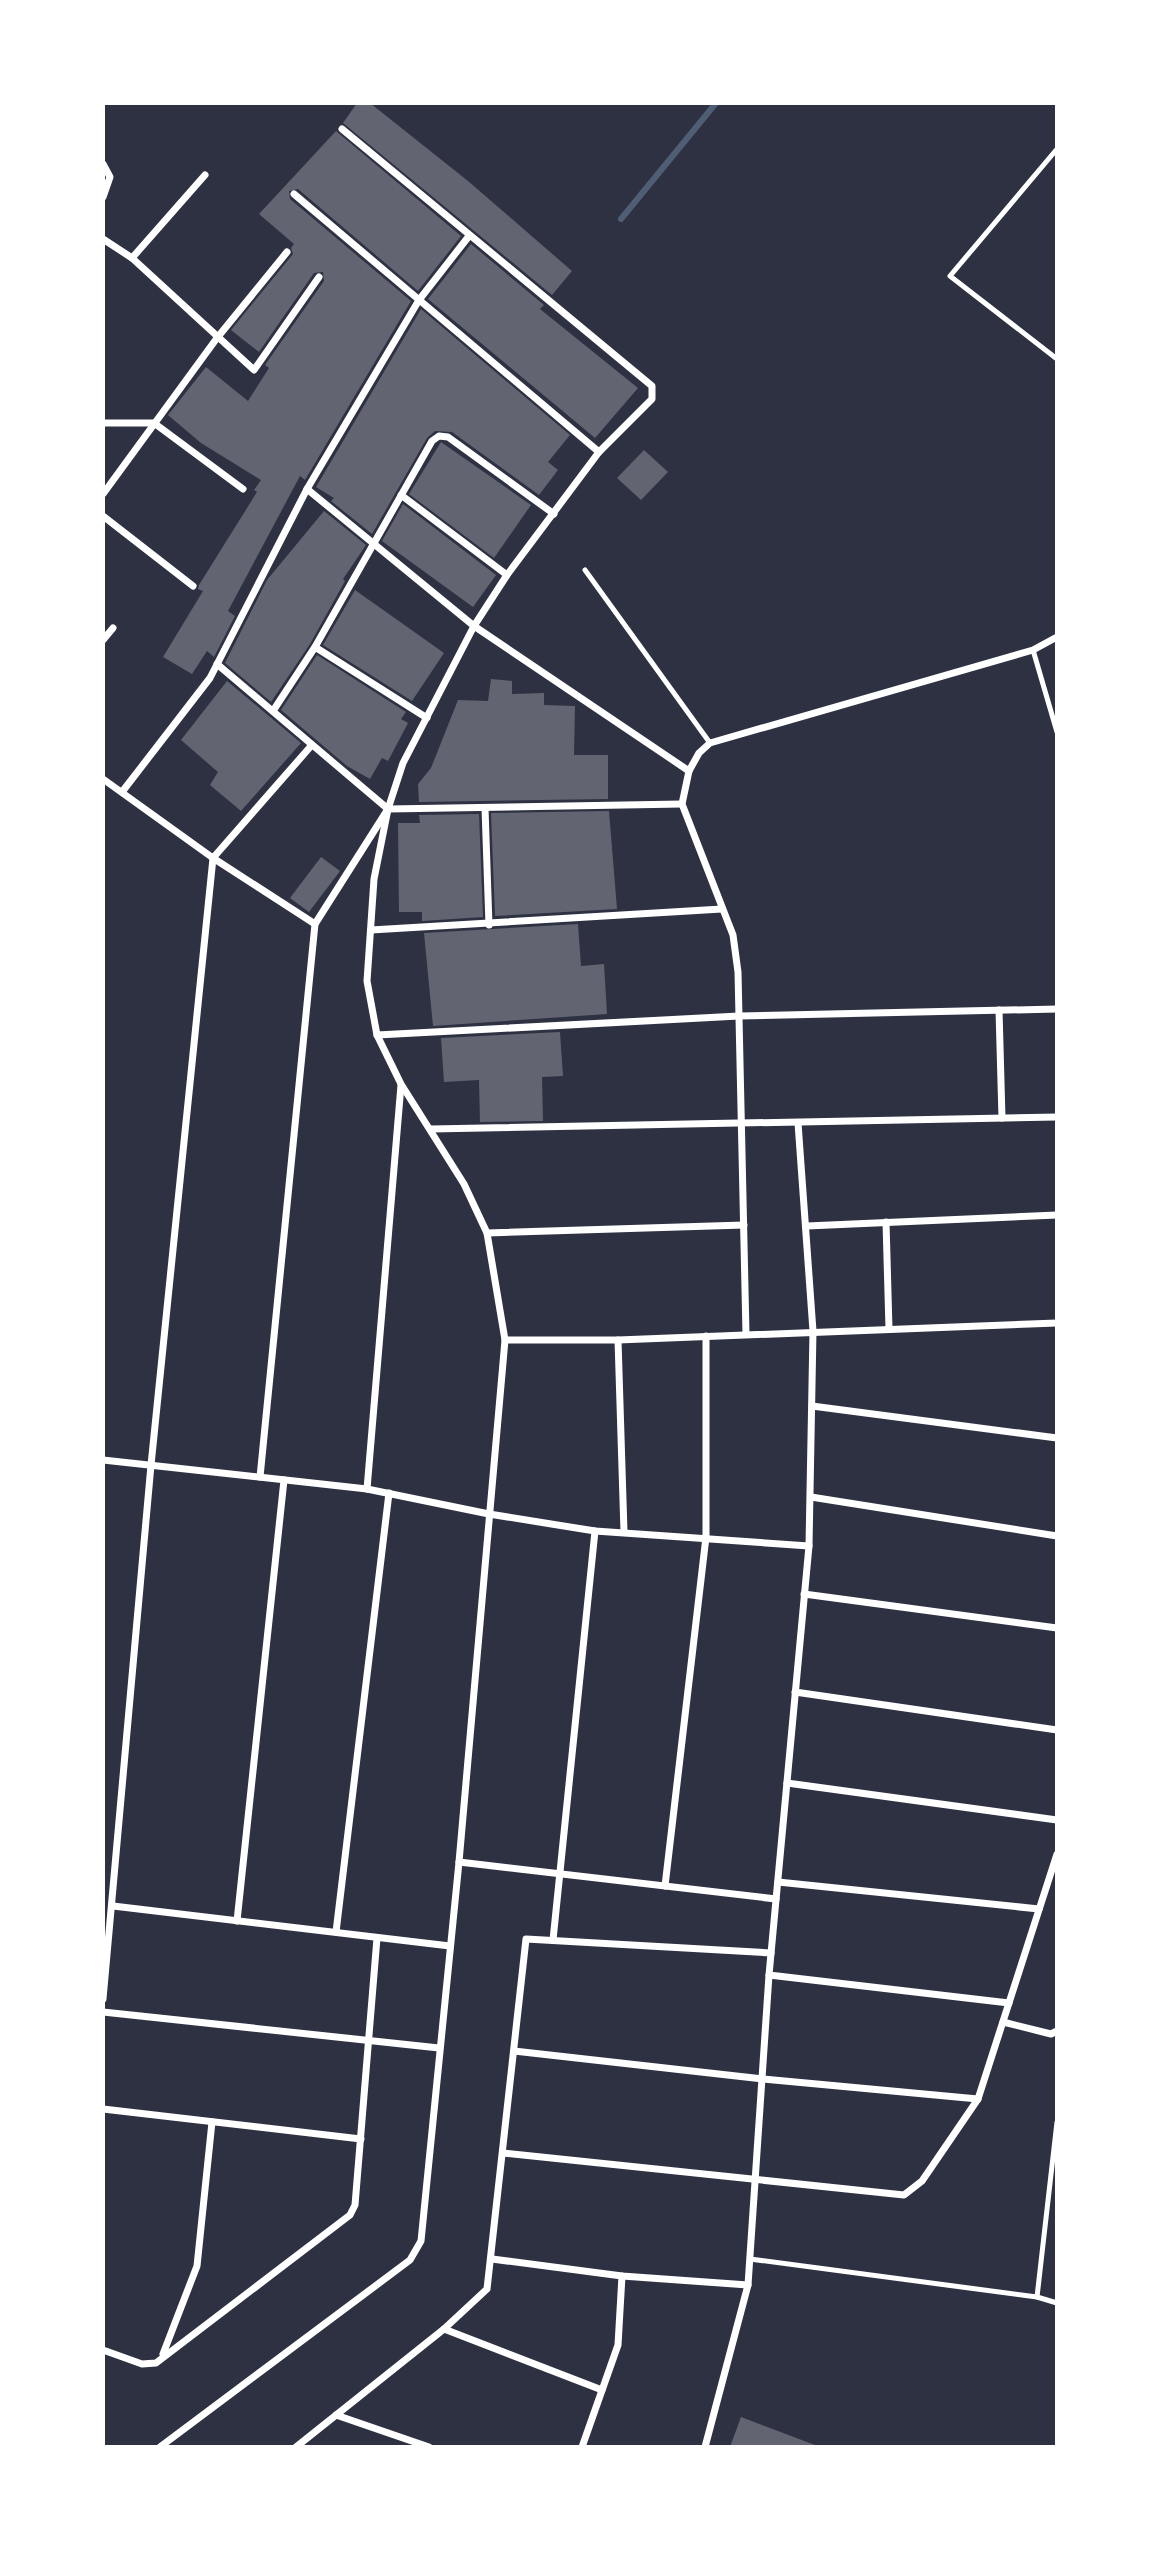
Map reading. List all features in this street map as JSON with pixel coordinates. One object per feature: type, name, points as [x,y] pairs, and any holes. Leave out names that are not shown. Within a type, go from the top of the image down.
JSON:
[{"type":"street","points":[[160,2447],[411,2260],[421,2241],[459,1862],[505,1340],[496,1271],[487,1233],[464,1184],[401,1084],[377,1035],[368,981],[374,878],[388,809],[403,763],[474,626],[507,575],[599,452],[652,399],[652,386],[342,129]]},
{"type":"street","points":[[103,164],[110,177],[103,197]]},
{"type":"street","points":[[132,258],[205,175]]},
{"type":"street","points":[[294,194],[599,452]]},
{"type":"street","points":[[122,792],[217,664],[307,489],[419,300],[470,236]]},
{"type":"street","points":[[103,239],[132,258],[254,370],[319,277]]},
{"type":"street","points":[[103,494],[217,338],[287,252]]},
{"type":"street","points":[[103,424],[154,423],[243,489]]},
{"type":"street","points":[[273,711],[315,647],[432,441],[439,436],[448,437],[554,514]]},
{"type":"street","points":[[307,489],[474,626],[689,771]]},
{"type":"street","points":[[401,495],[507,575]]},
{"type":"street","points":[[103,516],[193,586]]},
{"type":"street","points":[[103,640],[113,628]]},
{"type":"street","points":[[746,1334],[738,1016],[733,935],[682,804],[689,771],[699,753],[710,743],[1034,650],[1057,637]]},
{"type":"street","points":[[315,647],[427,718]]},
{"type":"street","points":[[217,664],[388,809],[682,804]]},
{"type":"street","points":[[103,1999],[150,1465],[213,858],[311,746]]},
{"type":"street","points":[[103,779],[213,858],[315,924]]},
{"type":"street","points":[[485,808],[489,925]]},
{"type":"street","points":[[260,1477],[315,924],[388,809]]},
{"type":"street","points":[[371,930],[722,909]]},
{"type":"street","points":[[377,1035],[738,1016],[1057,1009]]},
{"type":"street","points":[[999,1010],[1002,1118]]},
{"type":"street","points":[[367,1489],[401,1084]]},
{"type":"street","points":[[431,1129],[1057,1117]]},
{"type":"street","points":[[705,2447],[748,2285],[753,2180],[763,2079],[769,1975],[808,1546],[813,1331],[798,1124]]},
{"type":"street","points":[[807,1226],[1057,1215]]},
{"type":"street","points":[[886,1222],[889,1329]]},
{"type":"street","points":[[487,1233],[744,1225]]},
{"type":"street","points":[[505,1340],[618,1340],[1057,1324]]},
{"type":"street","points":[[665,1886],[706,1537],[706,1336]]},
{"type":"street","points":[[618,1340],[624,1532]]},
{"type":"street","points":[[812,1406],[1057,1438]]},
{"type":"street","points":[[103,1460],[367,1489],[489,1514],[595,1531],[808,1546]]},
{"type":"street","points":[[237,1921],[284,1480]]},
{"type":"street","points":[[336,1933],[389,1493]]},
{"type":"street","points":[[811,1497],[1057,1535]]},
{"type":"street","points":[[553,1940],[595,1531]]},
{"type":"street","points":[[804,1594],[1057,1628]]},
{"type":"street","points":[[795,1692],[1057,1730]]},
{"type":"street","points":[[786,1783],[1057,1820]]},
{"type":"street","points":[[503,2153],[904,2195],[922,2180],[978,2099],[1057,1854]]},
{"type":"street","points":[[459,1862],[776,1899]]},
{"type":"street","points":[[778,1882],[1039,1909]]},
{"type":"street","points":[[113,1906],[450,1946]]},
{"type":"street","points":[[103,2350],[142,2364],[156,2362],[345,2221],[355,2205],[377,1938]]},
{"type":"street","points":[[296,2447],[444,2329],[485,2292],[492,2259],[526,1938],[771,1953]]},
{"type":"street","points":[[769,1975],[1009,2003]]},
{"type":"street","points":[[103,2012],[439,2048]]},
{"type":"street","points":[[1003,2022],[1051,2034],[1057,2031]]},
{"type":"street","points":[[514,2051],[763,2079],[978,2099]]},
{"type":"street","points":[[103,2109],[361,2139]]},
{"type":"street","points":[[163,2355],[197,2266],[212,2122]]},
{"type":"street","points":[[492,2259],[622,2276],[748,2285]]},
{"type":"street","points":[[582,2447],[620,2333],[622,2276]]},
{"type":"street","points":[[444,2329],[603,2390]]},
{"type":"street","points":[[336,2415],[429,2447]]},
{"type":"lane","points":[[1057,149],[950,276],[1057,359]]},
{"type":"lane","points":[[585,570],[710,743]]},
{"type":"lane","points":[[1034,650],[1057,732]]},
{"type":"lane","points":[[1037,2297],[1057,2122]]},
{"type":"lane","points":[[750,2259],[1037,2297],[1057,2303]]},
{"type":"building","points":[[357,103],[370,103],[468,181],[572,271],[552,295],[343,123]]},
{"type":"building","points":[[336,131],[461,236],[418,291],[298,189],[289,191],[290,199],[411,301],[305,480],[300,476],[228,611],[235,616],[214,657],[207,651],[192,674],[163,657],[203,591],[198,589],[199,585],[257,492],[254,490],[261,480],[201,443],[168,415],[206,367],[248,401],[269,368],[265,365],[324,281],[323,272],[314,273],[259,352],[231,330],[293,254],[291,248],[294,244],[259,214]]},
{"type":"building","points":[[471,244],[544,305],[540,309],[638,388],[595,438],[428,299]]},
{"type":"building","points":[[421,309],[570,435],[548,462],[558,470],[539,495],[452,432],[435,431],[427,438],[372,534],[331,501],[334,498],[316,487]]},
{"type":"building","points":[[441,442],[531,505],[494,558],[409,494]]},
{"type":"building","points":[[644,450],[668,472],[641,500],[617,478]]},
{"type":"building","points":[[403,504],[496,575],[473,607],[382,541]]},
{"type":"building","points":[[324,511],[366,545],[343,579],[345,581],[310,644],[271,702],[225,663],[267,580]]},
{"type":"building","points":[[355,590],[444,653],[412,701],[323,645]]},
{"type":"building","points":[[317,655],[406,712],[401,719],[408,723],[388,761],[382,758],[370,779],[347,766],[281,710]]},
{"type":"building","points":[[491,679],[512,681],[512,694],[544,693],[544,705],[575,706],[574,755],[608,755],[608,799],[419,802],[418,784],[431,768],[458,700],[488,701]]},
{"type":"building","points":[[227,681],[301,743],[241,811],[210,785],[218,772],[181,740]]},
{"type":"building","points":[[609,811],[617,909],[495,916],[491,813]]},
{"type":"building","points":[[479,814],[483,917],[422,921],[422,912],[399,912],[398,823],[420,823],[419,815]]},
{"type":"building","points":[[321,857],[340,871],[309,912],[290,898]]},
{"type":"building","points":[[578,924],[581,966],[604,964],[607,1014],[433,1026],[424,933]]},
{"type":"building","points":[[560,1032],[563,1076],[542,1077],[543,1121],[480,1122],[479,1080],[444,1082],[441,1038]]},
{"type":"building","points":[[741,2417],[815,2445],[815,2447],[730,2447]]},
{"type":"waterway","points":[[621,219],[716,103]]}]
